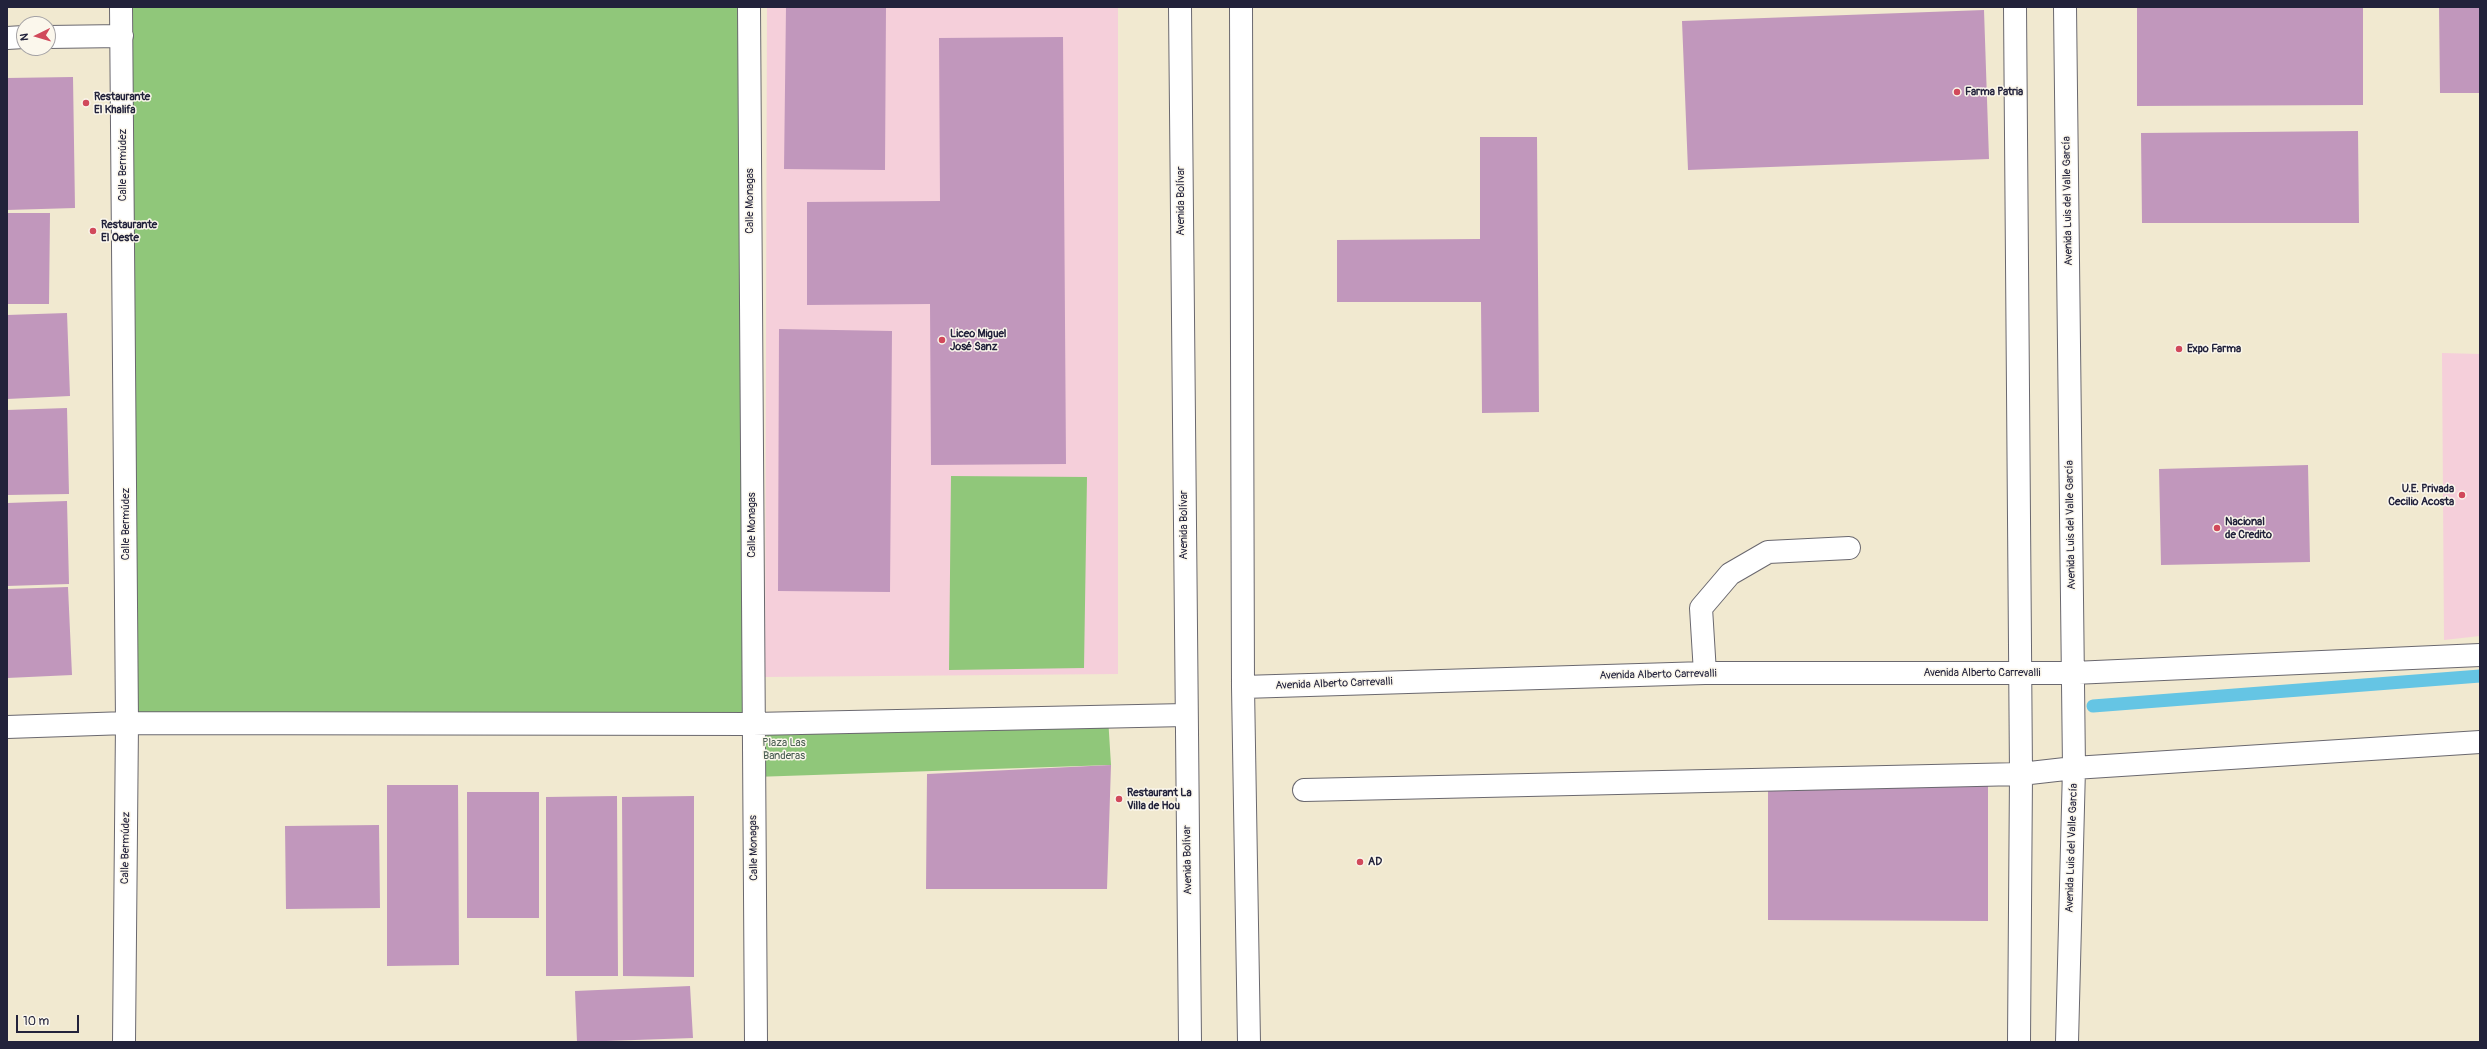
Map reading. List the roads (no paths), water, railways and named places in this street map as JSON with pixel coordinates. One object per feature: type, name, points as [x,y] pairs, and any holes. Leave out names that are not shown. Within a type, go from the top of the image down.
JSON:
[{"type":"street","name":"Calle Bermúdez","points":[[121,7],[127,723],[124,1042]]},
{"type":"street","name":"Calle Monagas","points":[[749,7],[756,1042]]},
{"type":"street","name":"Avenida Bolívar","points":[[1180,7],[1190,1042]]},
{"type":"street","points":[[1241,7],[1243,687],[1249,1042]]},
{"type":"street","points":[[2015,7],[2021,774],[2019,1042]]},
{"type":"street","name":"Avenida Luis del Valle García","points":[[2066,7],[2074,768],[2067,1042]]},
{"type":"street","points":[[56,37],[122,36]]},
{"type":"street","points":[[1704,674],[1701,608],[1730,574],[1768,552],[1849,548]]},
{"type":"street","name":"Avenida Alberto Carrevalli","points":[[1243,687],[1704,674],[2073,673],[2480,655]]},
{"type":"street","points":[[7,727],[127,723],[753,724],[1186,715]]},
{"type":"street","points":[[1304,790],[2021,774],[2074,768],[2480,742]]},
{"type":"waterway","points":[[2093,706],[2480,676]]},
{"type":"place","name":"Farma Patria","points":[[1957,92]]},
{"type":"place","name":"Restaurante El Khalifa","points":[[86,103]]},
{"type":"place","name":"Restaurante El Oeste","points":[[93,231]]},
{"type":"place","name":"Liceo Miguel José Sanz","points":[[942,340]]},
{"type":"place","name":"Expo Farma","points":[[2179,349]]},
{"type":"place","name":"U.E. Privada Cecilio Acosta","points":[[2462,495]]},
{"type":"place","name":"Nacional de Credito","points":[[2217,528]]},
{"type":"place","name":"Restaurant La Villa de Hou","points":[[1119,799]]},
{"type":"place","name":"AD","points":[[1360,862]]},
{"type":"park label","name":"Plaza Las Banderas","points":[[784,749]]}]
